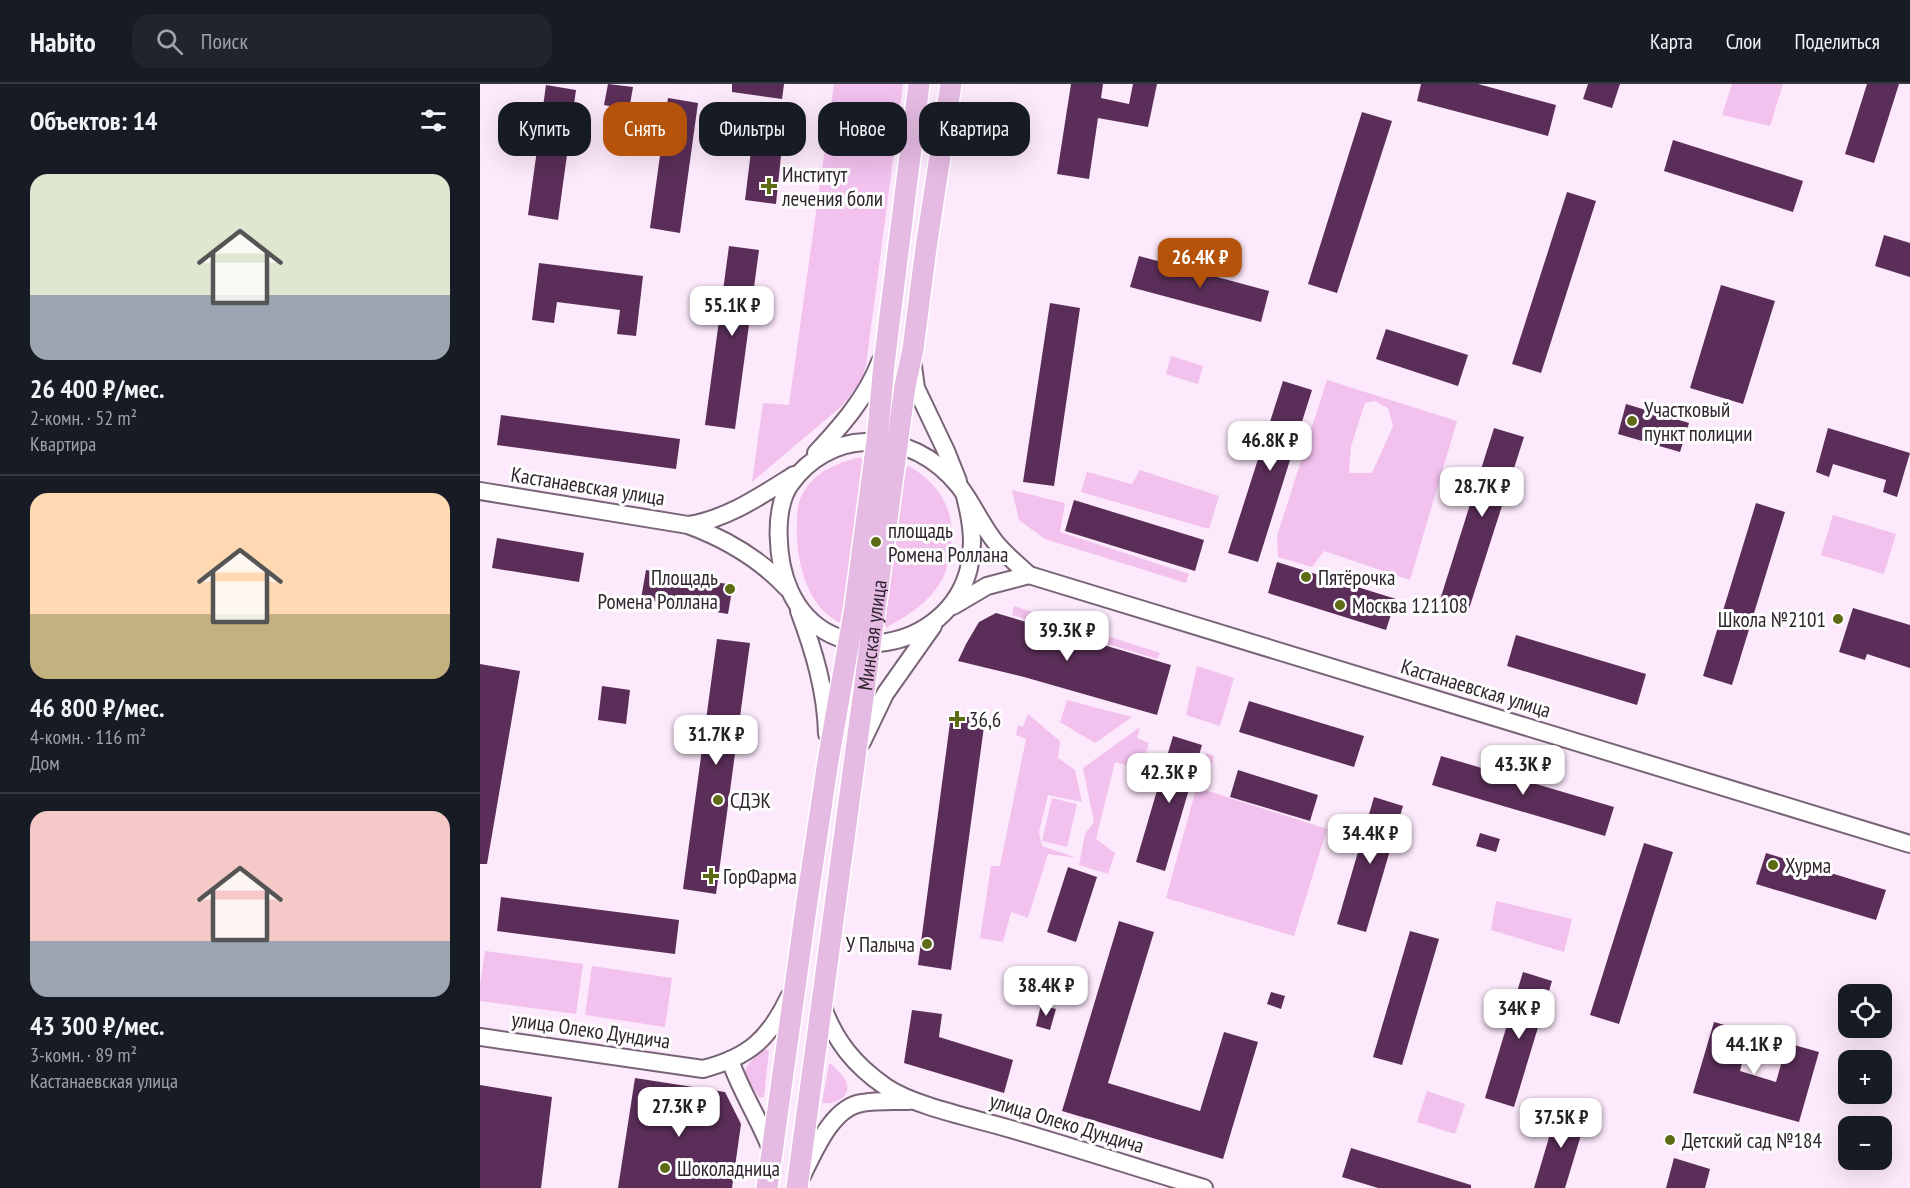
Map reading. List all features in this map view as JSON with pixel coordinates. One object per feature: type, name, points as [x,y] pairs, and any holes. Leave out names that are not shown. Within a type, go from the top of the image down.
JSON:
[{"type":"main road","name":"Минская улица","points":[[798,1186],[854,760],[860,643],[887,443],[886,345],[919,84]]},
{"type":"main road","name":"Минская улица","points":[[887,443],[905,386],[913,349],[951,84]]},
{"type":"main road","name":"Минская улица","points":[[767,1188],[828,761],[860,643]]},
{"type":"street","points":[[803,468],[859,402],[873,381],[886,345]]},
{"type":"street","points":[[854,760],[885,694],[963,586],[972,554],[973,537],[963,492],[916,388],[913,349]]},
{"type":"street","name":"Кастанаевская улица","points":[[688,525],[707,522],[728,513],[766,492],[826,452],[845,444],[887,443],[917,451],[946,472],[963,492],[996,543],[1029,575],[1910,844]]},
{"type":"street","name":"Кастанаевская улица","points":[[793,596],[784,575],[779,547],[780,517],[783,498],[789,485],[803,468]]},
{"type":"street","name":"Кастанаевская улица","points":[[480,491],[688,525],[713,534],[758,561],[793,596],[817,625],[831,635],[860,643]]},
{"type":"street","points":[[860,643],[883,644],[913,633],[987,586],[1029,575]]},
{"type":"street","points":[[793,596],[820,677],[825,704],[828,761]]},
{"type":"street","name":"улица Олеко Дундича","points":[[480,1037],[703,1069],[746,1052],[766,1037],[778,1020],[796,983]]},
{"type":"street","name":"улица Олеко Дундича","points":[[822,1005],[831,1028],[848,1055],[887,1088],[916,1101],[1204,1188]]},
{"type":"street","points":[[730,1060],[737,1080],[755,1112],[772,1152]]},
{"type":"street","name":"улица Олеко Дундича","points":[[798,1186],[827,1129],[840,1114],[860,1103],[916,1101]]},
{"type":"shaded area","points":[[834,84],[903,84],[901,102],[831,102]]},
{"type":"shaded area","points":[[1732,84],[1783,84],[1770,126],[1722,115]]},
{"type":"shaded area","points":[[824,156],[894,156],[866,365],[862,379],[843,405],[752,482],[763,403],[789,405]]},
{"type":"shaded area","points":[[1171,356],[1203,366],[1198,384],[1166,374]]},
{"type":"shaded area","points":[[1327,380],[1457,421],[1410,580],[1324,551],[1312,567],[1278,557],[1277,536]],"holes":[[[1375,401],[1388,408],[1393,426],[1372,473],[1349,473],[1351,446],[1365,403]]]},
{"type":"shaded area","points":[[856,458],[864,461],[843,624],[830,617],[820,606],[805,580],[798,549],[797,513],[801,496],[813,480],[833,466]]},
{"type":"shaded area","points":[[909,466],[930,482],[944,502],[949,513],[952,538],[948,564],[935,590],[916,609],[887,627],[881,622],[904,470]]},
{"type":"shaded area","points":[[1140,470],[1219,496],[1209,529],[1081,492],[1087,472],[1132,484]]},
{"type":"shaded area","points":[[1012,490],[1065,503],[1060,532],[1189,574],[1186,583],[1045,539],[1019,520]]},
{"type":"shaded area","points":[[1833,515],[1896,534],[1884,574],[1821,555]]},
{"type":"shaded area","points":[[1014,606],[1160,653],[1157,659],[1012,615]]},
{"type":"shaded area","points":[[1197,666],[1234,678],[1220,726],[1186,715]]},
{"type":"shaded area","points":[[1067,700],[1132,717],[1095,743],[1060,722]]},
{"type":"shaded area","points":[[1028,714],[1060,741],[1058,758],[1075,770],[1082,802],[1048,795],[1039,832],[1042,846],[1077,858],[1048,854],[1028,918],[1011,912],[1003,942],[980,938],[991,866],[1000,866],[1026,739],[1016,735],[1018,725],[1023,727]]},
{"type":"shaded area","points":[[1140,727],[1137,738],[1149,743],[1141,769],[1115,762],[1096,839],[1115,853],[1108,874],[1079,865],[1085,834],[1094,822],[1083,768]]},
{"type":"shaded area","points":[[1206,753],[1214,756],[1205,790],[1327,829],[1294,936],[1166,898]]},
{"type":"shaded area","points":[[1052,798],[1077,804],[1067,847],[1042,841]]},
{"type":"shaded area","points":[[1496,901],[1572,919],[1564,952],[1491,930]]},
{"type":"shaded area","points":[[485,951],[583,964],[576,1014],[480,1001]]},
{"type":"shaded area","points":[[592,966],[672,978],[665,1027],[585,1015]]},
{"type":"shaded area","points":[[765,1049],[769,1050],[764,1097],[760,1098],[745,1071],[750,1062]]},
{"type":"shaded area","points":[[829,1064],[843,1076],[847,1090],[840,1100],[822,1103]]},
{"type":"shaded area","points":[[1427,1091],[1465,1104],[1455,1134],[1417,1122]]},
{"type":"building","points":[[608,84],[633,87],[630,102],[605,102]]},
{"type":"building","points":[[732,84],[784,84],[782,99],[732,92]]},
{"type":"building","points":[[1071,84],[1103,84],[1101,98],[1129,104],[1133,84],[1157,84],[1148,127],[1098,118],[1089,179],[1057,174]]},
{"type":"building","points":[[1421,84],[1478,84],[1556,105],[1548,136],[1417,101]]},
{"type":"building","points":[[1588,84],[1620,84],[1612,108],[1583,99]]},
{"type":"building","points":[[1867,84],[1899,84],[1874,163],[1845,154]]},
{"type":"building","points":[[546,85],[576,90],[574,102],[544,102]]},
{"type":"building","points":[[668,98],[698,103],[680,233],[650,228],[660,156],[687,156],[687,102],[667,102]]},
{"type":"building","points":[[1362,112],[1392,121],[1337,293],[1308,284]]},
{"type":"building","points":[[1673,140],[1803,181],[1793,212],[1664,171]]},
{"type":"building","points":[[536,156],[567,156],[558,220],[528,215]]},
{"type":"building","points":[[750,156],[781,156],[776,204],[745,200]]},
{"type":"building","points":[[1567,192],[1596,201],[1541,373],[1512,364]]},
{"type":"building","points":[[1884,235],[1910,243],[1910,277],[1875,266]]},
{"type":"building","points":[[729,246],[759,250],[735,429],[705,425]]},
{"type":"building","points":[[1139,256],[1269,291],[1261,322],[1130,287]]},
{"type":"building","points":[[539,263],[643,276],[636,336],[617,334],[620,310],[557,302],[554,323],[532,320]]},
{"type":"building","points":[[1721,285],[1775,301],[1743,404],[1690,388]]},
{"type":"building","points":[[1050,303],[1080,308],[1054,486],[1023,482]]},
{"type":"building","points":[[1386,329],[1468,355],[1458,386],[1376,359]]},
{"type":"building","points":[[1283,381],[1312,390],[1258,562],[1228,553]]},
{"type":"building","points":[[1626,404],[1689,423],[1680,452],[1618,434]]},
{"type":"building","points":[[501,415],[680,439],[676,469],[497,445]]},
{"type":"building","points":[[1494,428],[1524,437],[1469,609],[1440,600]]},
{"type":"building","points":[[1828,428],[1910,453],[1897,497],[1883,492],[1886,480],[1833,464],[1829,477],[1816,472]]},
{"type":"building","points":[[1074,500],[1204,540],[1195,571],[1065,531]]},
{"type":"building","points":[[1756,503],[1785,512],[1732,685],[1703,676]]},
{"type":"building","points":[[497,538],[584,553],[579,582],[492,568]]},
{"type":"building","points":[[1277,562],[1396,599],[1386,630],[1268,593]]},
{"type":"building","points":[[646,570],[733,585],[728,614],[641,599]]},
{"type":"building","points":[[1853,608],[1910,625],[1910,668],[1867,654],[1865,660],[1839,652]]},
{"type":"building","points":[[996,613],[1171,665],[1157,715],[1024,677],[958,661],[979,622]]},
{"type":"building","points":[[1516,635],[1646,674],[1637,705],[1507,666]]},
{"type":"building","points":[[717,639],[750,643],[716,894],[683,889]]},
{"type":"building","points":[[480,664],[520,671],[487,864],[480,864]]},
{"type":"building","points":[[602,686],[630,690],[626,724],[598,720]]},
{"type":"building","points":[[1249,701],[1364,736],[1354,767],[1239,732]]},
{"type":"building","points":[[951,715],[985,719],[951,970],[918,965]]},
{"type":"building","points":[[1173,736],[1202,745],[1165,871],[1136,862]]},
{"type":"building","points":[[1441,756],[1614,807],[1605,836],[1432,785]]},
{"type":"building","points":[[1238,770],[1318,795],[1310,821],[1230,797]]},
{"type":"building","points":[[1374,797],[1403,806],[1366,932],[1337,924]]},
{"type":"building","points":[[1480,833],[1500,839],[1496,852],[1476,846]]},
{"type":"building","points":[[1644,843],[1673,852],[1619,1024],[1590,1015]]},
{"type":"building","points":[[1766,853],[1886,890],[1876,920],[1756,884]]},
{"type":"building","points":[[1068,867],[1097,877],[1076,942],[1047,932]]},
{"type":"building","points":[[501,897],[679,920],[675,954],[497,931]]},
{"type":"building","points":[[1119,921],[1154,932],[1108,1083],[1200,1111],[1224,1032],[1258,1042],[1223,1159],[1062,1111]]},
{"type":"building","points":[[1410,931],[1439,939],[1402,1065],[1373,1057]]},
{"type":"building","points":[[1523,972],[1552,981],[1514,1107],[1485,1098]]},
{"type":"building","points":[[1271,992],[1285,996],[1281,1009],[1267,1004]]},
{"type":"building","points":[[1041,1005],[1056,1009],[1050,1030],[1036,1026]]},
{"type":"building","points":[[912,1010],[942,1014],[939,1037],[1013,1060],[1004,1093],[904,1063]]},
{"type":"building","points":[[1714,1022],[1750,1032],[1740,1071],[1776,1082],[1787,1043],[1819,1052],[1799,1122],[1693,1093]]},
{"type":"building","points":[[635,1078],[725,1092],[741,1124],[732,1188],[618,1188]]},
{"type":"building","points":[[480,1085],[552,1097],[541,1188],[480,1188]]},
{"type":"building","points":[[1558,1107],[1587,1115],[1565,1188],[1534,1188]]},
{"type":"building","points":[[1351,1148],[1471,1185],[1471,1188],[1378,1188],[1342,1177]]},
{"type":"building","points":[[1674,1158],[1710,1169],[1705,1188],[1666,1188]]},
{"type":"place","name":"Институт лечения боли","points":[[769,186]]},
{"type":"place","name":"Участковый пункт полиции","points":[[1632,421]]},
{"type":"place","name":"площадь Ромена Роллана","points":[[876,542]]},
{"type":"place","name":"Пятёрочка","points":[[1306,577]]},
{"type":"place","name":"Площадь Ромена Роллана","points":[[730,589]]},
{"type":"place","name":"Москва 121108","points":[[1340,605]]},
{"type":"place","name":"Школа №2101","points":[[1838,619]]},
{"type":"place","name":"36,6","points":[[957,719]]},
{"type":"place","name":"СДЭК","points":[[718,800]]},
{"type":"place","name":"Хурма","points":[[1773,865]]},
{"type":"place","name":"ГорФарма","points":[[711,876]]},
{"type":"place","name":"У Палыча","points":[[927,944]]},
{"type":"place","name":"Детский сад №184","points":[[1670,1140]]},
{"type":"place","name":"Шоколадница","points":[[665,1168]]}]
